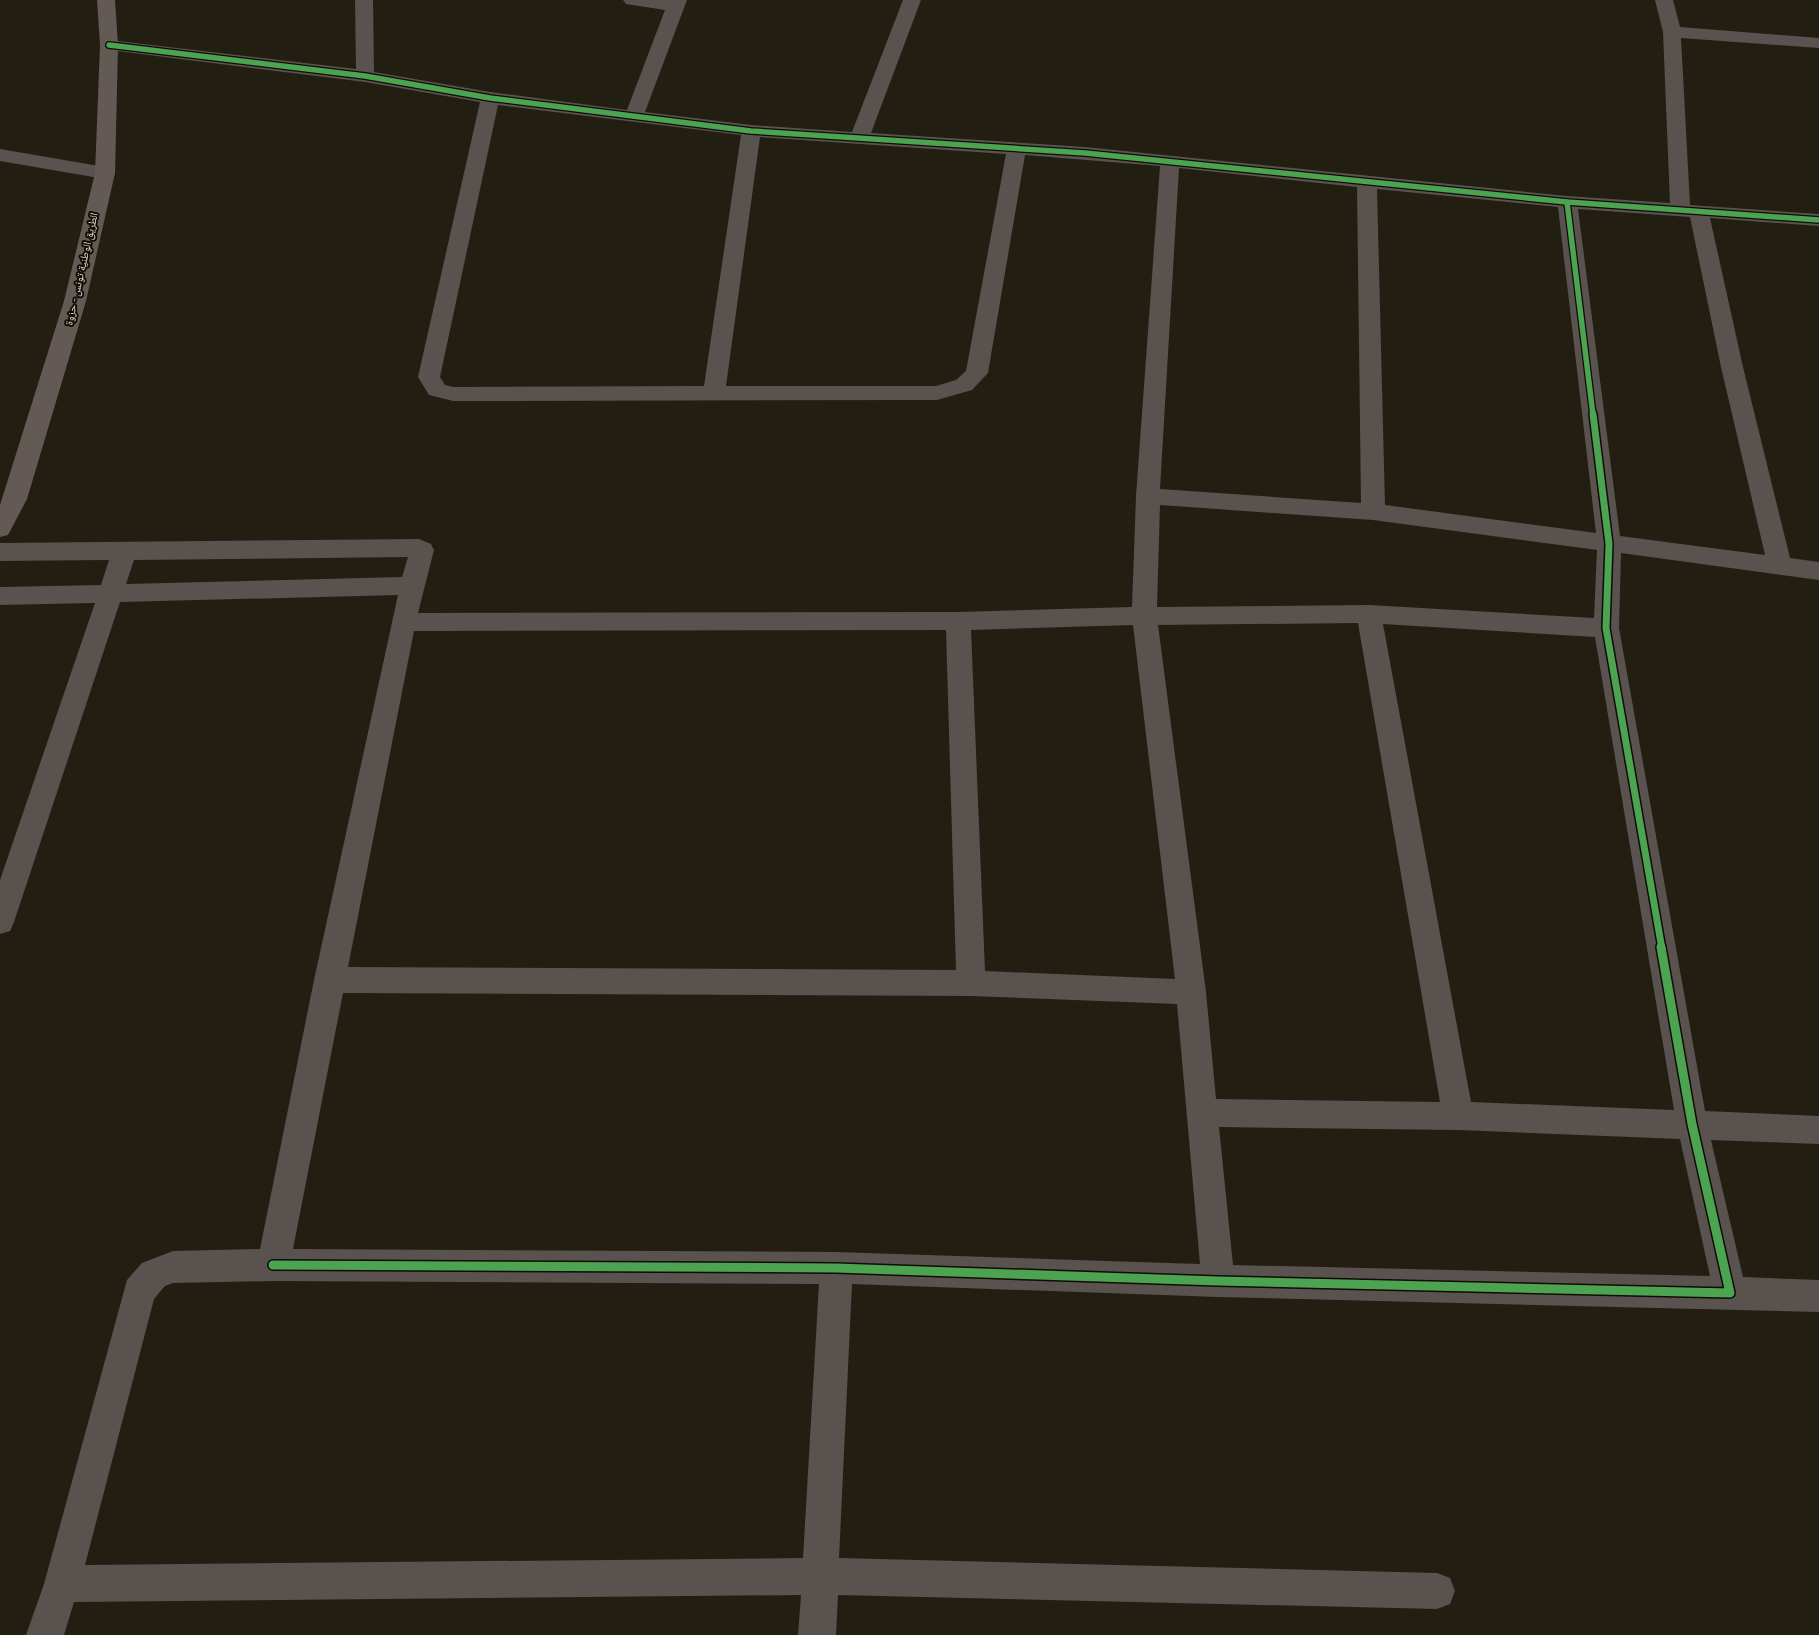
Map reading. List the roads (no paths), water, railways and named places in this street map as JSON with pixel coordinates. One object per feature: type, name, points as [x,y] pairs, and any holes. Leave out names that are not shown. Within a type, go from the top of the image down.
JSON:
[{"type":"main road","name":"الطريق الوطنية تونس - حزوة","points":[[0,529],[7,498],[75,301],[105,173],[109,45],[106,0]]},
{"type":"street","points":[[364,0],[365,76]]},
{"type":"street","points":[[632,0],[676,3],[634,115]]},
{"type":"street","points":[[859,139],[912,0]]},
{"type":"street","points":[[1664,0],[1672,32],[1690,212],[1732,367],[1779,564]]},
{"type":"street","points":[[1672,32],[1819,43]]},
{"type":"street","points":[[109,45],[365,76],[490,98],[751,131],[1017,148],[1170,161],[1366,183],[1567,202],[1819,220]]},
{"type":"street","points":[[490,98],[429,376],[437,390],[453,394],[937,393],[964,385],[978,373],[1017,148]]},
{"type":"street","points":[[714,392],[751,131]]},
{"type":"street","points":[[0,155],[105,173]]},
{"type":"street","points":[[1170,161],[1148,496],[1144,616],[1191,992],[1218,1281]]},
{"type":"street","points":[[1366,183],[1372,324],[1373,512]]},
{"type":"street","points":[[1567,202],[1609,544],[1606,628],[1692,1124],[1730,1293]]},
{"type":"street","points":[[1148,496],[1373,512],[1609,544],[1779,564],[1819,571]]},
{"type":"street","points":[[0,552],[419,548],[422,550],[403,622],[272,1265]]},
{"type":"street","points":[[0,922],[126,550]]},
{"type":"street","points":[[0,596],[413,586]]},
{"type":"street","points":[[403,622],[958,620],[1369,614],[1606,628]]},
{"type":"street","points":[[1369,614],[1458,1116]]},
{"type":"street","points":[[958,620],[971,983]]},
{"type":"street","points":[[329,980],[971,983],[1191,992]]},
{"type":"street","points":[[1202,1112],[1458,1116],[1819,1130]]},
{"type":"street","points":[[45,1635],[62,1584],[140,1291],[154,1274],[173,1267],[272,1265],[836,1268],[1218,1281],[1819,1296]]},
{"type":"street","points":[[816,1635],[836,1268]]},
{"type":"street","points":[[62,1584],[819,1576],[1437,1591]]}]
